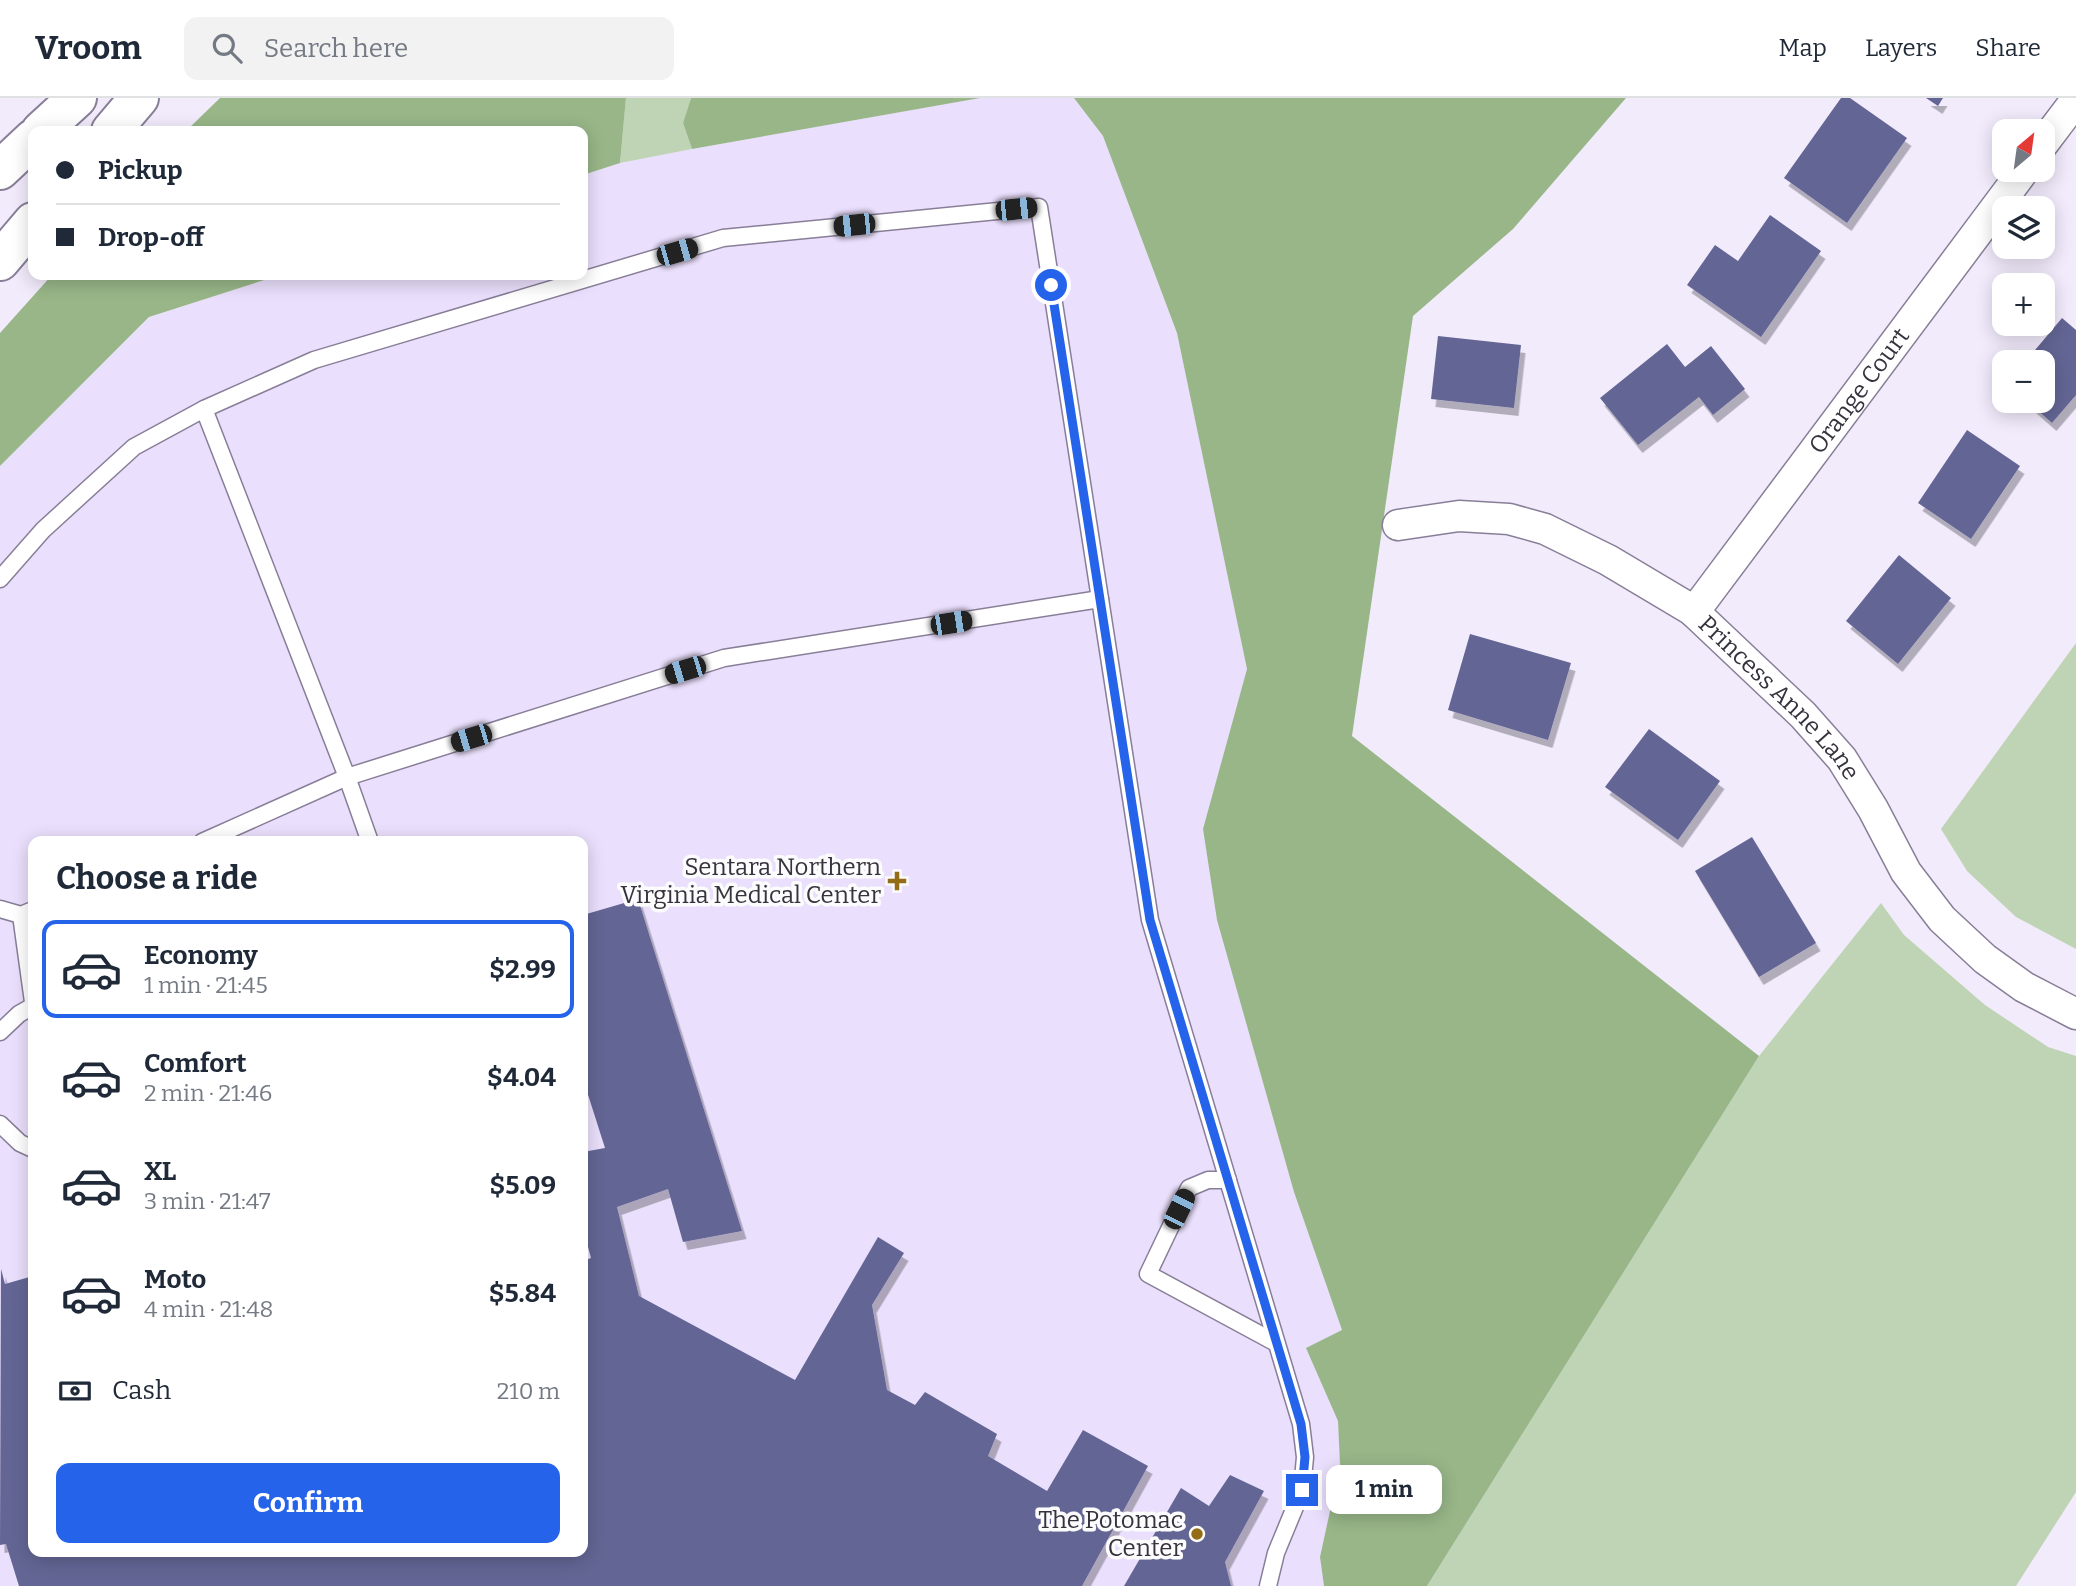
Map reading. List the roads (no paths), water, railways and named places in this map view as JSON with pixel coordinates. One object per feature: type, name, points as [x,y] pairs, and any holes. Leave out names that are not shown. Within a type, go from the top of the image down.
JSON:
[{"type":"highway","points":[[46,126],[77,98]]},
{"type":"highway","points":[[115,126],[139,98]]},
{"type":"highway","points":[[0,170],[28,144]]},
{"type":"highway","points":[[0,261],[28,228]]},
{"type":"street","points":[[2055,128],[2076,100]]},
{"type":"street","name":"Orange Court","points":[[1693,612],[2015,182]]},
{"type":"street","name":"Princess Anne Lane","points":[[1398,525],[1459,516],[1509,519],[1545,529],[1608,560],[1693,612],[1803,715],[1842,759],[1873,809],[1906,872],[1942,919],[1995,966],[2024,987],[2076,1014]]},
{"type":"lane","points":[[588,278],[723,238],[1039,207],[1150,920],[1301,1424],[1305,1457],[1302,1490],[1276,1553],[1268,1586]]},
{"type":"lane","points":[[0,579],[43,530],[134,447],[204,409],[314,360],[582,280]]},
{"type":"lane","points":[[204,409],[368,836]]},
{"type":"lane","points":[[215,836],[347,777],[724,658],[1100,599]]},
{"type":"lane","points":[[0,909],[27,912]]},
{"type":"lane","points":[[0,1032],[28,1008]]},
{"type":"lane","points":[[0,1124],[20,1143],[28,1147]]},
{"type":"lane","points":[[1228,1180],[1208,1180],[1189,1188],[1147,1274],[1276,1343]]},
{"type":"place","name":"Sentara Northern Virginia Medical Center","points":[[897,881]]},
{"type":"place","name":"The Potomac Center","points":[[1197,1534]]}]
